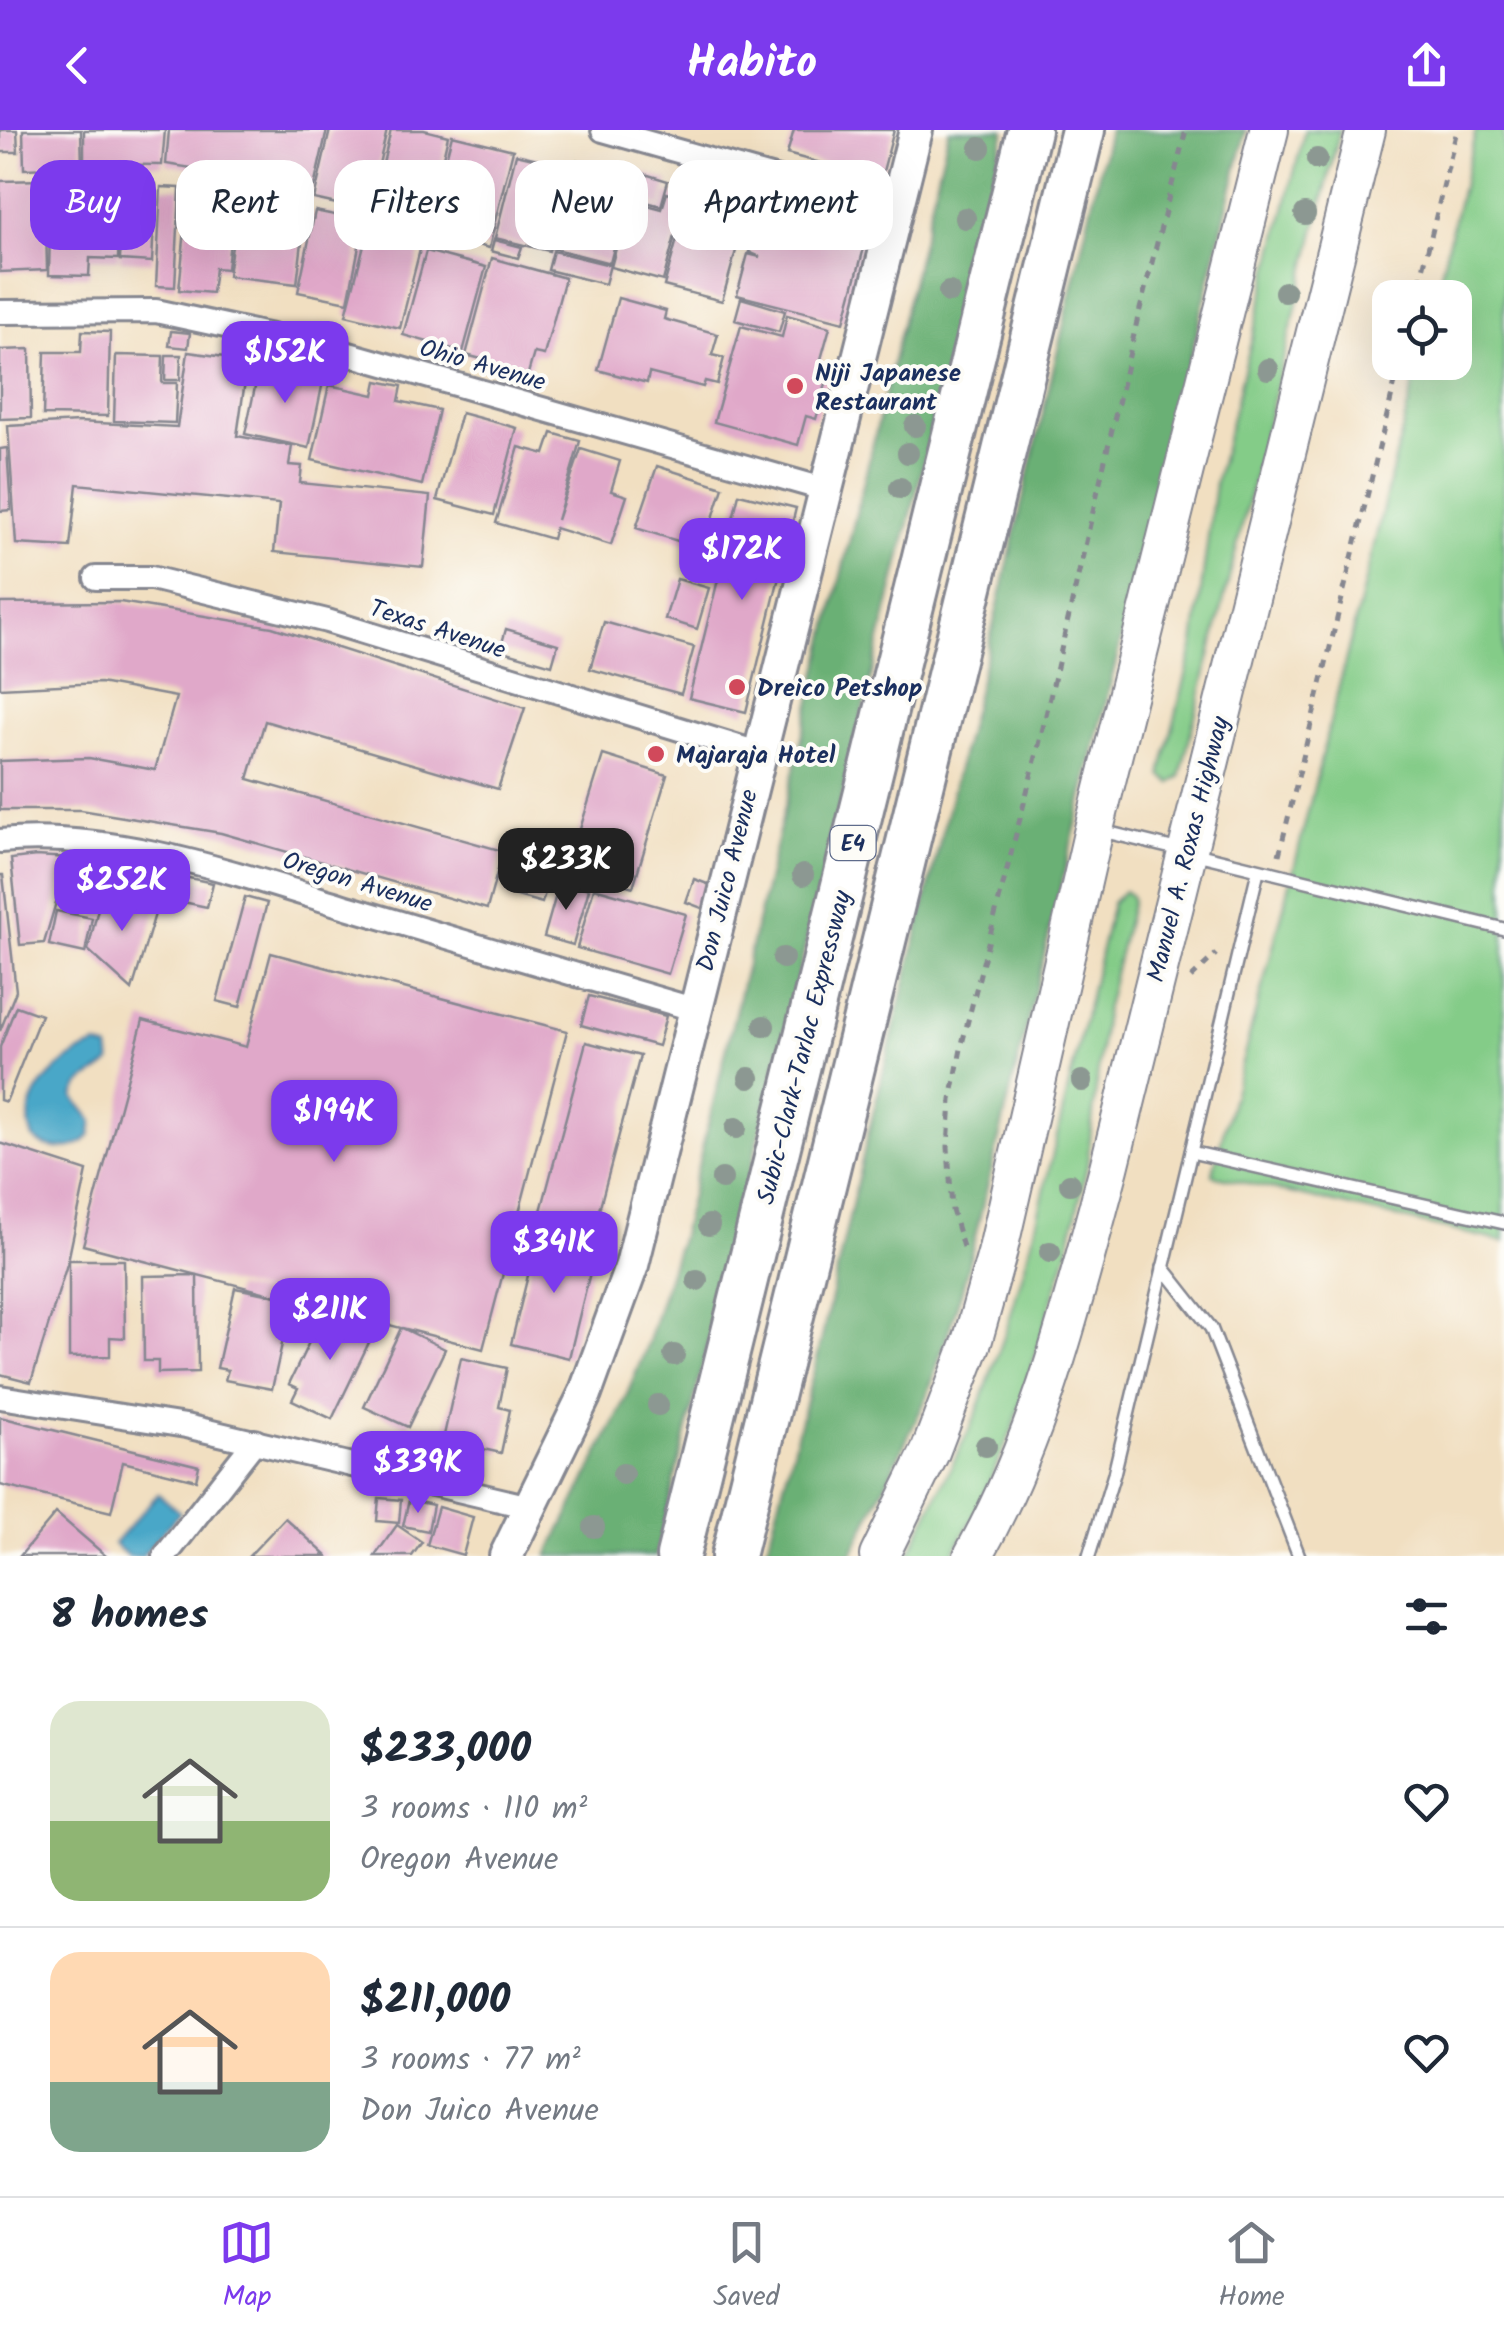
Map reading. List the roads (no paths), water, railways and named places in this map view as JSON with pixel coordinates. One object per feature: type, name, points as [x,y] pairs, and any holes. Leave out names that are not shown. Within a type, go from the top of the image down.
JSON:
[{"type":"highway","name":"Subic-Clark-Tarlac Expressway","points":[[678,1556],[1029,130]]},
{"type":"highway","name":"E4","points":[[733,1556],[1082,130]]},
{"type":"main road","name":"Don Juico Avenue","points":[[506,1556],[585,1394],[632,1264],[916,130]]},
{"type":"main road","points":[[879,1556],[930,1452],[973,1338],[997,1254],[1094,830],[1269,130]]},
{"type":"main road","name":"Manuel A. Roxas Highway","points":[[972,1556],[1028,1443],[1069,1318],[1366,130]]},
{"type":"street","points":[[603,130],[895,212]]},
{"type":"street","name":"Ohio Avenue","points":[[0,312],[156,311],[290,340],[827,490]]},
{"type":"street","name":"Texas Avenue","points":[[96,578],[151,578],[327,621],[758,753]]},
{"type":"street","name":"Oregon Avenue","points":[[0,841],[33,838],[146,851],[693,1010]]},
{"type":"street","points":[[0,1397],[186,1426],[530,1507]]},
{"type":"street","points":[[165,1556],[255,1441]]},
{"type":"lane","points":[[1094,830],[1504,929]]},
{"type":"lane","points":[[1089,1556],[1114,1474],[1258,871]]},
{"type":"lane","points":[[1191,1152],[1504,1223]]},
{"type":"lane","points":[[1164,1266],[1211,1328],[1299,1556]]},
{"type":"water","points":[[97,1045],[109,1049],[111,1062],[84,1081],[74,1097],[93,1121],[90,1136],[70,1147],[54,1148],[39,1143],[33,1138],[29,1122],[36,1094],[56,1069]]},
{"type":"water","points":[[158,1494],[180,1512],[142,1556],[128,1556],[114,1544]]},
{"type":"place","name":"Niji Japanese Restaurant","points":[[795,386]]},
{"type":"place","name":"Dreico Petshop","points":[[737,687]]},
{"type":"place","name":"Majaraja Hotel","points":[[656,754]]}]
